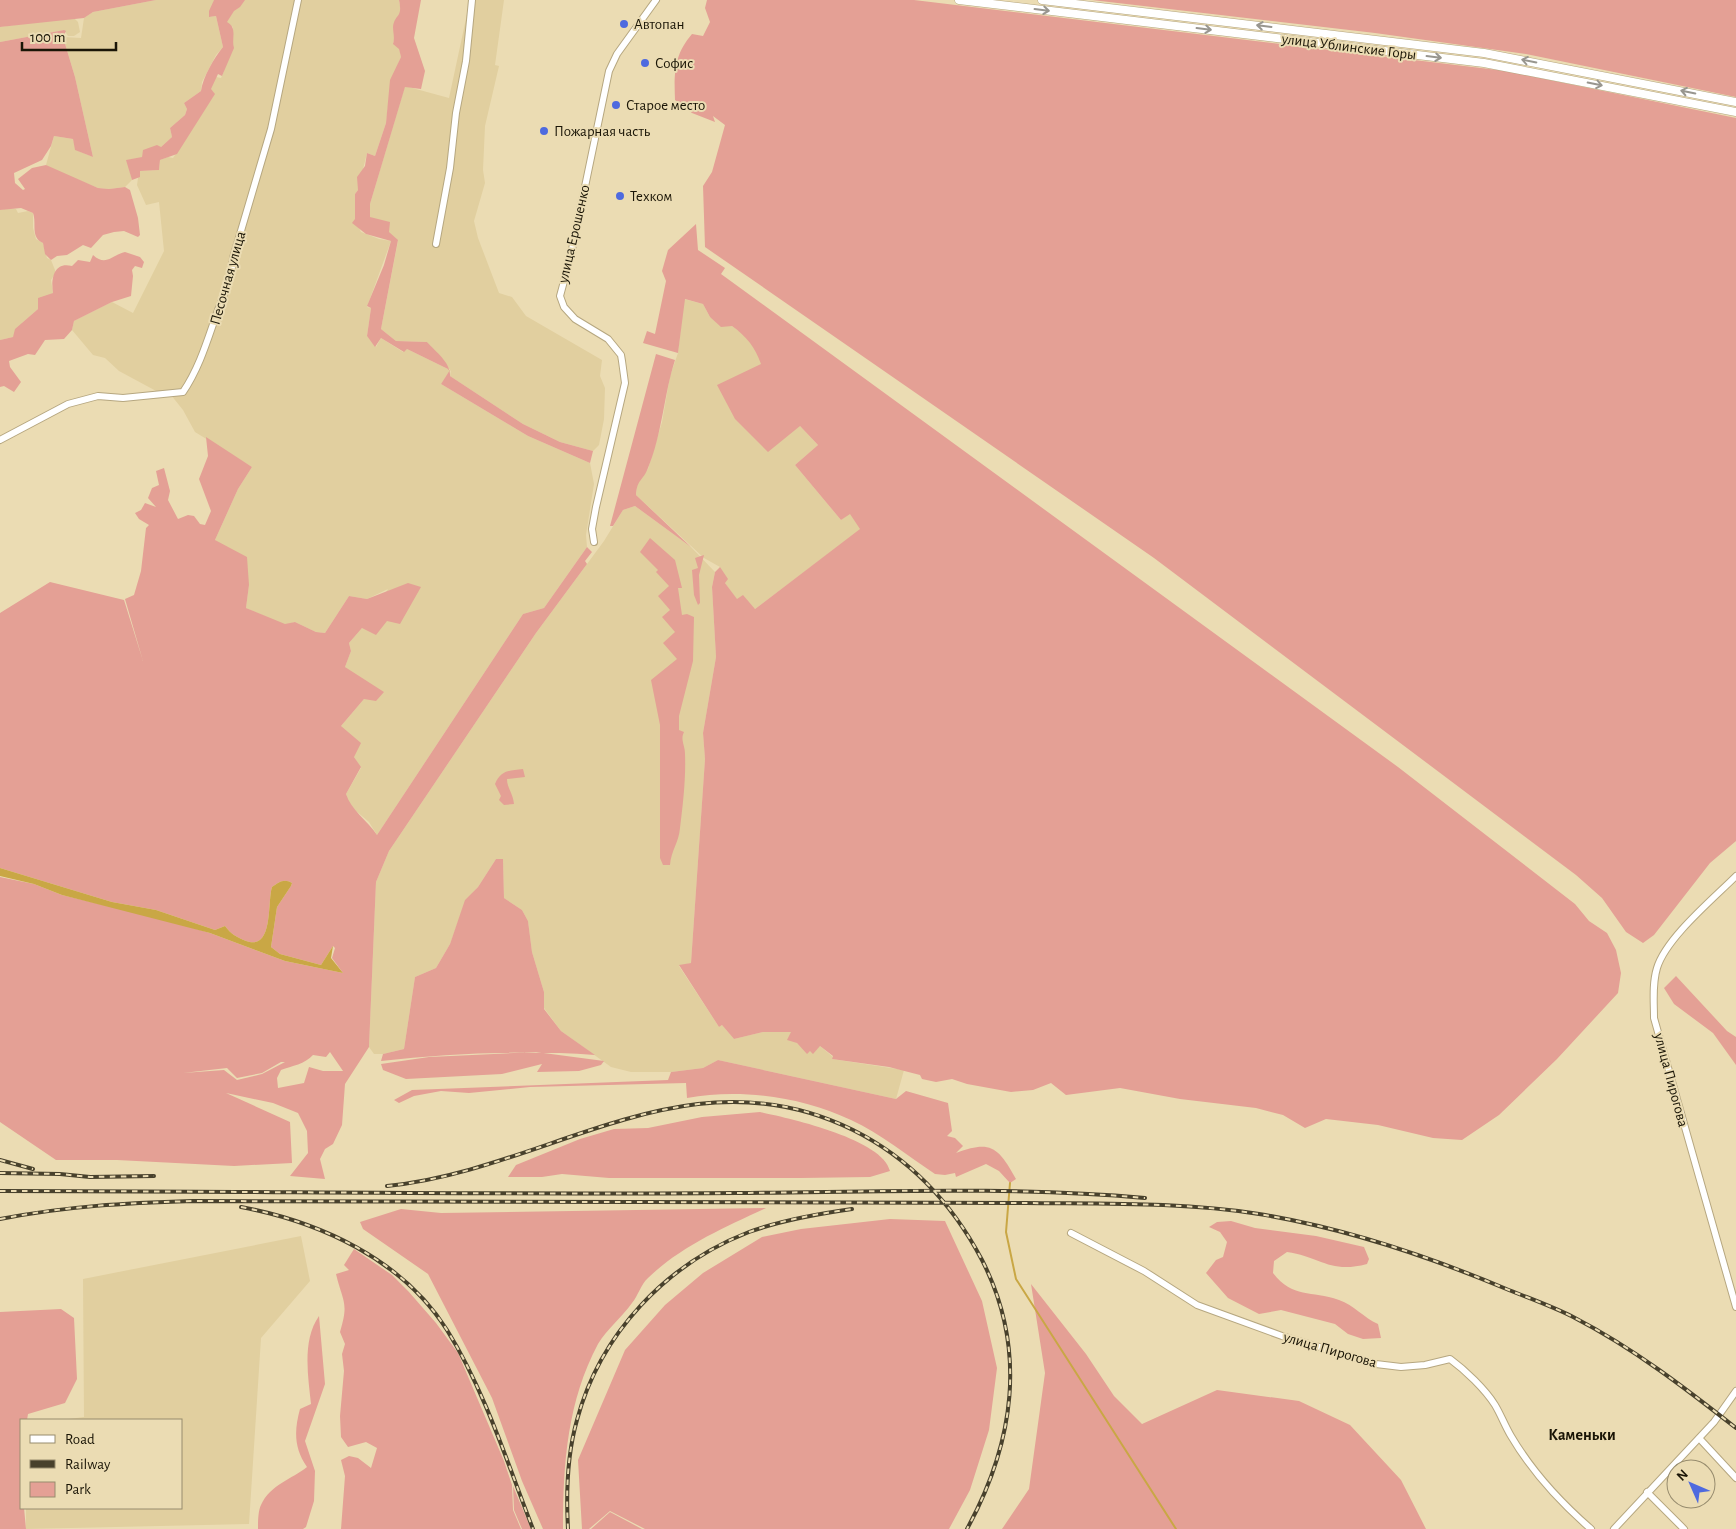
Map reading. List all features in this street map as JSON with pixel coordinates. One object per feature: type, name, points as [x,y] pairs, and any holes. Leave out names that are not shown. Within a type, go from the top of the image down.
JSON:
[{"type":"main road","name":"улица Ублинские Горы","points":[[959,0],[1484,63],[1736,112]]},
{"type":"main road","name":"улица Ублинские Горы","points":[[1042,0],[1484,53],[1736,102]]},
{"type":"street","name":"Песочная улица","points":[[0,440],[68,404],[98,396],[123,398],[183,392],[192,379],[214,327],[232,275],[233,258],[271,129],[298,0]]},
{"type":"street","points":[[436,244],[450,168],[456,113],[466,61],[472,0]]},
{"type":"street","name":"улица Ерошенко","points":[[594,542],[592,528],[596,507],[625,383],[622,361],[621,355],[608,339],[575,319],[564,307],[560,296],[570,259],[609,71],[617,54],[656,0]]},
{"type":"street","name":"улица Пирогова","points":[[1736,876],[1664,952],[1654,979],[1654,1018],[1736,1308]]},
{"type":"street","name":"улица Пирогова","points":[[1070,1233],[1144,1271],[1197,1305],[1282,1336],[1376,1364],[1409,1366],[1450,1359],[1495,1404],[1511,1436],[1532,1466],[1578,1518],[1591,1529]]},
{"type":"street","points":[[1614,1529],[1714,1422],[1736,1391]]},
{"type":"street","points":[[1699,1438],[1736,1478]]},
{"type":"street","points":[[1647,1492],[1684,1529]]},
{"type":"shaded area","points":[[156,0],[214,0],[210,17],[216,16],[223,47],[216,55],[202,82],[201,91],[184,103],[187,109],[185,115],[170,128],[172,137],[161,147],[144,150],[142,157],[129,168],[132,180],[125,187],[98,188],[51,169],[46,165],[54,136],[73,139],[76,150],[93,157],[75,77],[63,37],[81,38],[84,18],[93,12]]},
{"type":"shaded area","points":[[241,0],[399,0],[401,11],[393,27],[395,37],[393,43],[399,48],[401,57],[391,81],[386,123],[375,156],[367,153],[358,190],[355,194],[355,219],[361,232],[379,239],[391,241],[367,307],[371,308],[367,336],[376,347],[381,338],[403,352],[407,349],[450,370],[427,342],[396,341],[381,329],[398,241],[370,217],[370,204],[405,86],[449,98],[470,0],[504,0],[495,65],[499,66],[485,126],[483,170],[485,183],[474,221],[478,238],[499,293],[512,297],[526,316],[602,360],[600,376],[605,388],[604,419],[599,445],[593,451],[560,442],[523,424],[450,376],[451,370],[441,384],[528,436],[590,463],[594,484],[586,535],[587,547],[544,608],[523,614],[377,835],[369,822],[349,805],[346,794],[361,768],[354,757],[341,726],[364,699],[345,667],[351,651],[349,643],[362,628],[388,589],[367,599],[349,596],[325,633],[316,632],[295,622],[285,625],[246,608],[249,585],[215,540],[238,489],[252,467],[195,432],[183,410],[167,390],[158,392],[119,371],[105,358],[93,355],[72,330],[74,321],[112,302],[133,313],[164,251],[159,202],[146,205],[137,185],[139,171],[159,170],[160,160],[168,157],[173,158],[214,95],[209,90],[216,77],[221,78],[224,71],[220,69],[233,27],[223,21]]},
{"type":"shaded area","points":[[73,17],[78,22],[80,32],[74,36],[68,36],[64,30],[0,42],[0,27]]},
{"type":"shaded area","points":[[16,209],[18,213],[28,211],[33,213],[33,228],[36,239],[43,243],[47,258],[51,260],[55,274],[51,280],[53,293],[47,296],[38,309],[22,323],[13,337],[0,340],[0,210]]},
{"type":"shaded area","points":[[684,299],[703,304],[710,317],[732,326],[747,337],[756,349],[762,364],[799,425],[818,445],[795,465],[841,520],[850,513],[861,529],[755,609],[737,600],[725,583],[720,567],[704,558],[636,495],[637,483],[648,469],[662,422],[670,376],[678,353]]},
{"type":"shaded area","points":[[635,506],[691,547],[715,572],[712,587],[716,657],[703,733],[705,759],[691,963],[679,966],[719,1027],[722,1025],[734,1039],[763,1032],[791,1032],[797,1043],[810,1051],[820,1046],[833,1057],[832,1059],[904,1070],[896,1099],[718,1060],[703,1068],[671,1072],[631,1072],[611,1067],[561,1031],[544,1008],[544,992],[532,952],[528,921],[522,910],[504,898],[503,859],[496,859],[478,887],[466,900],[450,944],[436,968],[415,977],[404,1049],[374,1054],[369,1047],[376,882],[389,851],[536,633],[604,541],[623,510]]},
{"type":"shaded area","points":[[0,868],[112,902],[156,910],[215,930],[225,926],[237,937],[255,942],[261,939],[268,923],[272,887],[282,881],[286,881],[292,883],[277,907],[271,947],[280,954],[321,965],[333,946],[331,958],[343,973],[285,961],[210,933],[62,895],[34,884],[0,876]]},
{"type":"shaded area","points":[[301,1236],[310,1281],[261,1338],[249,1524],[26,1529],[26,1509],[182,1509],[182,1419],[69,1419],[84,1417],[83,1279]]},
{"type":"green space","points":[[0,0],[156,0],[93,12],[84,18],[0,27]]},
{"type":"green space","points":[[214,0],[245,0],[234,11],[227,22],[233,30],[234,48],[222,76],[218,74],[211,89],[215,94],[177,154],[160,160],[159,170],[140,171],[140,177],[132,180],[126,160],[142,157],[143,150],[157,145],[161,147],[172,137],[170,128],[185,115],[187,109],[184,103],[201,91],[209,68],[223,47],[216,16],[209,17],[209,11]]},
{"type":"green space","points":[[399,0],[421,0],[414,38],[425,71],[421,89],[405,87],[370,204],[370,217],[390,222],[389,232],[398,240],[381,329],[396,341],[427,342],[446,362],[449,370],[407,349],[404,352],[381,338],[375,347],[367,336],[371,308],[367,306],[384,265],[391,241],[366,234],[352,223],[355,219],[355,194],[358,190],[357,177],[365,166],[367,153],[375,156],[386,123],[390,80],[401,57],[399,49],[393,44],[393,27],[400,10]]},
{"type":"green space","points":[[707,0],[914,0],[1506,71],[1736,118],[1736,841],[1710,863],[1654,935],[1643,943],[1626,932],[1602,898],[1576,875],[1154,558],[705,247],[703,186],[712,172],[725,125],[713,116],[715,122],[692,113],[675,100],[675,81],[678,57],[686,42],[692,34],[703,36],[710,22],[705,8]]},
{"type":"green space","points":[[1092,0],[1736,0],[1736,97],[1526,54],[1375,33]]},
{"type":"green space","points":[[66,31],[63,37],[75,77],[93,157],[75,150],[73,139],[54,136],[51,146],[42,160],[14,173],[15,183],[23,190],[25,189],[18,179],[32,168],[46,165],[98,188],[125,187],[130,190],[138,218],[140,235],[138,237],[124,231],[103,235],[91,248],[83,245],[67,255],[57,256],[51,260],[45,254],[43,243],[35,234],[33,213],[21,208],[0,210],[0,42]]},
{"type":"green space","points":[[696,224],[698,250],[725,268],[721,274],[1398,767],[1575,904],[1589,921],[1607,933],[1616,950],[1621,973],[1618,993],[1557,1059],[1499,1115],[1462,1140],[1433,1138],[1378,1125],[1326,1119],[1305,1128],[1283,1115],[1256,1108],[1180,1099],[1120,1088],[1066,1095],[1051,1083],[1033,1090],[1011,1092],[967,1084],[952,1079],[936,1082],[922,1079],[920,1075],[889,1067],[832,1059],[833,1056],[820,1046],[813,1054],[810,1051],[807,1054],[797,1043],[787,1040],[791,1032],[763,1032],[734,1039],[722,1025],[719,1027],[679,965],[691,963],[705,759],[703,733],[716,657],[712,587],[715,572],[720,567],[728,579],[725,583],[737,599],[743,595],[755,609],[860,529],[850,514],[841,520],[795,465],[818,445],[800,426],[768,452],[735,419],[717,385],[761,364],[753,347],[737,330],[732,326],[721,327],[710,317],[703,304],[685,299],[678,353],[643,343],[647,331],[655,334],[666,281],[662,271],[668,250]]},
{"type":"green space","points":[[125,252],[140,257],[144,262],[142,268],[135,266],[132,270],[131,296],[112,302],[74,321],[72,330],[64,339],[45,340],[35,355],[28,354],[9,361],[10,367],[21,382],[14,392],[4,386],[0,387],[0,340],[13,337],[15,329],[38,309],[38,298],[53,293],[53,277],[57,269],[66,265],[72,266],[78,260],[90,262],[93,255],[105,260]]},
{"type":"green space","points":[[656,354],[675,360],[657,442],[648,468],[639,483],[636,495],[691,547],[635,506],[623,510],[613,526],[610,526]]},
{"type":"green space","points":[[450,371],[450,376],[523,424],[560,442],[593,451],[590,463],[528,436],[441,384]]},
{"type":"green space","points":[[206,437],[252,467],[238,489],[215,540],[247,557],[249,585],[246,608],[285,624],[295,622],[316,632],[325,633],[349,596],[367,599],[408,583],[421,587],[400,624],[387,621],[376,635],[362,628],[349,643],[351,651],[345,667],[384,692],[376,701],[364,699],[341,726],[361,743],[354,757],[361,767],[346,794],[355,810],[377,835],[523,614],[544,608],[587,547],[592,552],[585,561],[587,564],[536,633],[389,851],[376,882],[369,1047],[345,1084],[342,1125],[333,1144],[325,1149],[320,1159],[325,1179],[290,1176],[308,1153],[307,1131],[298,1113],[273,1103],[226,1093],[290,1122],[292,1163],[234,1166],[117,1160],[56,1160],[0,1122],[0,877],[34,884],[62,895],[166,920],[210,933],[285,961],[343,973],[332,958],[335,948],[333,946],[321,965],[280,954],[271,947],[277,907],[292,883],[286,881],[282,881],[272,887],[268,923],[261,939],[255,942],[237,937],[225,926],[215,930],[156,910],[112,902],[0,868],[0,613],[50,582],[124,600],[143,661],[125,599],[134,595],[141,571],[146,528],[149,525],[139,519],[135,513],[141,510],[145,503],[156,507],[148,498],[152,488],[159,485],[156,471],[164,468],[170,491],[168,500],[178,519],[188,515],[194,516],[200,524],[205,525],[211,511],[199,479],[208,456]],"holes":[[[330,1052],[343,1071],[323,1071],[309,1067],[304,1083],[278,1088],[277,1078],[281,1070],[302,1063],[313,1055],[326,1057]],[[281,1062],[285,1062],[262,1074],[237,1080],[224,1070],[183,1073],[227,1068],[237,1078],[262,1073]]]},
{"type":"green space","points":[[650,538],[675,560],[682,588],[678,588],[682,615],[687,614],[694,617],[693,661],[679,716],[679,730],[684,732],[685,782],[679,833],[670,865],[663,865],[660,858],[660,725],[651,680],[677,659],[663,643],[675,632],[662,617],[670,610],[658,596],[669,586],[656,572],[658,570],[640,552]]},
{"type":"green space","points":[[704,555],[699,575],[700,603],[698,605],[694,595],[692,570],[698,568],[695,558]]},
{"type":"green space","points":[[523,769],[525,777],[507,779],[514,804],[504,805],[499,800],[501,796],[495,784],[497,779],[506,772]]},
{"type":"green space","points":[[496,859],[503,859],[504,898],[522,910],[528,921],[532,952],[544,992],[544,1009],[561,1031],[595,1055],[488,1053],[381,1061],[383,1054],[404,1049],[415,977],[436,968],[450,944],[465,900],[478,887]]},
{"type":"green space","points":[[1676,976],[1727,1031],[1736,1037],[1736,1065],[1713,1033],[1674,1004],[1664,988]]},
{"type":"green space","points":[[536,1052],[604,1061],[601,1065],[579,1071],[537,1072],[542,1064],[502,1074],[406,1079],[383,1070],[381,1064],[429,1057]]},
{"type":"green space","points":[[718,1060],[896,1099],[906,1091],[948,1103],[952,1131],[947,1136],[955,1138],[963,1146],[956,1153],[978,1147],[992,1149],[1004,1160],[1016,1179],[1010,1183],[999,1171],[986,1164],[956,1177],[955,1173],[935,1174],[873,1132],[832,1112],[792,1100],[771,1097],[729,1094],[687,1098],[686,1083],[530,1087],[469,1093],[441,1091],[414,1096],[399,1103],[394,1100],[412,1090],[668,1080],[671,1072],[703,1068]]},
{"type":"green space","points":[[760,1112],[812,1125],[853,1140],[871,1149],[884,1160],[890,1171],[870,1177],[609,1178],[562,1174],[542,1177],[508,1177],[516,1165],[580,1139],[614,1129],[648,1128],[702,1117]]},
{"type":"green space","points":[[766,1208],[704,1238],[661,1267],[646,1281],[632,1303],[598,1344],[579,1388],[573,1411],[564,1481],[563,1529],[543,1529],[522,1481],[492,1398],[428,1274],[363,1229],[360,1222],[401,1209],[441,1213]]},
{"type":"green space","points":[[890,1219],[945,1221],[982,1301],[997,1368],[989,1430],[970,1490],[949,1529],[645,1529],[610,1511],[589,1529],[582,1529],[578,1460],[625,1350],[665,1305],[703,1273],[762,1237],[801,1229]]},
{"type":"green space","points":[[1231,1221],[1255,1228],[1316,1236],[1364,1247],[1369,1259],[1367,1264],[1354,1267],[1334,1266],[1299,1254],[1287,1252],[1274,1261],[1273,1273],[1280,1281],[1295,1290],[1329,1297],[1349,1305],[1378,1324],[1381,1338],[1363,1339],[1348,1334],[1335,1324],[1281,1310],[1259,1314],[1228,1298],[1206,1273],[1216,1260],[1223,1257],[1227,1242],[1220,1232],[1209,1227],[1217,1222]]},
{"type":"green space","points":[[354,1249],[392,1275],[409,1292],[436,1323],[458,1353],[504,1461],[512,1485],[513,1510],[521,1529],[341,1529],[345,1476],[341,1460],[349,1456],[358,1458],[371,1468],[377,1448],[366,1442],[348,1447],[341,1437],[340,1416],[344,1371],[342,1354],[345,1344],[340,1332],[345,1308],[336,1274],[349,1270],[344,1265]]},
{"type":"green space","points":[[1031,1284],[1086,1354],[1114,1396],[1142,1424],[1217,1390],[1299,1401],[1350,1425],[1401,1480],[1426,1529],[1002,1529],[1029,1489],[1045,1373]]},
{"type":"green space","points":[[61,1309],[74,1318],[77,1379],[65,1403],[28,1414],[27,1419],[20,1419],[20,1509],[24,1509],[26,1529],[0,1529],[0,1312]]},
{"type":"green space","points":[[319,1316],[325,1384],[305,1441],[315,1471],[314,1501],[306,1527],[303,1529],[258,1529],[259,1510],[265,1498],[276,1487],[307,1467],[297,1446],[296,1432],[300,1409],[311,1404],[308,1347],[310,1336]]},
{"type":"green space","points":[[513,1486],[531,1529],[522,1529],[514,1510]]},
{"type":"green space","points":[[610,1512],[642,1529],[591,1529]]},
{"type":"waterway","points":[[1010,1183],[1006,1232],[1016,1279],[1176,1529]]},
{"type":"railway","points":[[387,1186],[447,1176],[505,1159],[618,1121],[675,1107],[733,1102],[792,1108],[853,1130],[874,1142],[928,1184],[957,1220],[982,1260],[996,1294],[1006,1328],[1010,1362],[1005,1430],[996,1463],[967,1529]]},
{"type":"railway","points":[[0,1160],[33,1169]]},
{"type":"railway","points":[[0,1173],[60,1174],[90,1177],[154,1176]]},
{"type":"railway","points":[[0,1191],[553,1194],[992,1191],[1094,1194],[1145,1198]]},
{"type":"railway","points":[[0,1219],[96,1206],[193,1201],[1084,1203],[1142,1204],[1230,1210],[1291,1220],[1384,1244],[1444,1264],[1558,1310],[1638,1355],[1736,1428]]},
{"type":"railway","points":[[241,1207],[300,1223],[329,1234],[357,1248],[383,1264],[407,1283],[428,1305],[447,1330],[473,1377],[533,1529]]},
{"type":"railway","points":[[568,1529],[568,1474],[577,1420],[588,1389],[602,1359],[620,1331],[640,1306],[664,1283],[690,1263],[719,1246],[749,1232],[813,1215],[852,1209]]},
{"type":"place","name":"Автопан","points":[[624,24]]},
{"type":"place","name":"Софис","points":[[645,63]]},
{"type":"place","name":"Старое место","points":[[616,105]]},
{"type":"place","name":"Пожарная часть","points":[[544,131]]},
{"type":"place","name":"Техком","points":[[620,196]]},
{"type":"district","name":"Каменьки","points":[[1582,1435]]}]
